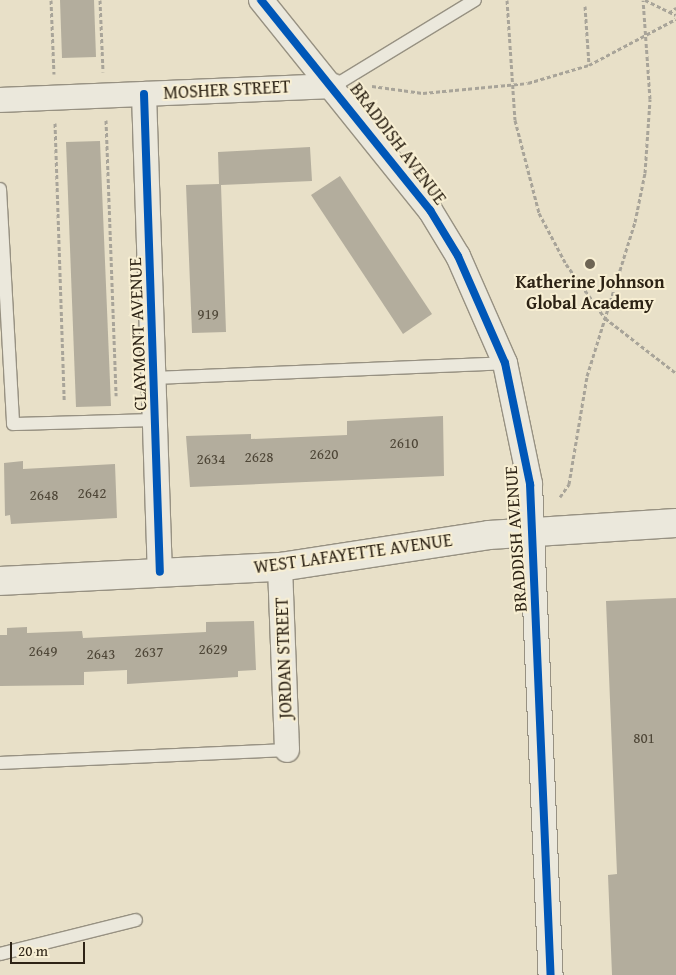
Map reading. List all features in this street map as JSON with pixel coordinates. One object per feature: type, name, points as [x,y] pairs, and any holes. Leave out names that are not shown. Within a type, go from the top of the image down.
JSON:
[{"type":"main road","name":"WEST LAFAYETTE AVENUE","points":[[0,581],[280,567],[533,531],[676,523]]},
{"type":"street","name":"BRADDISH AVENUE","points":[[261,0],[334,86],[430,210],[458,256],[505,363],[522,427],[533,531],[551,975]]},
{"type":"street","name":"MOSHER STREET","points":[[0,100],[334,86]]},
{"type":"street","name":"CLAYMONT AVENUE","points":[[144,94],[160,572]]},
{"type":"street","name":"JORDAN STREET","points":[[280,567],[287,750]]},
{"type":"lane","points":[[334,86],[475,0]]},
{"type":"lane","points":[[0,189],[12,424],[156,420]]},
{"type":"lane","points":[[154,378],[505,363]]},
{"type":"lane","points":[[0,763],[287,750]]},
{"type":"lane","points":[[0,954],[136,920]]},
{"type":"path","points":[[51,0],[54,78]]},
{"type":"path","points":[[100,0],[103,76]]},
{"type":"path","points":[[507,0],[511,86],[519,148],[539,213],[566,264],[605,318],[676,374]]},
{"type":"path","points":[[560,497],[569,484],[582,395],[645,172],[650,99],[644,35],[644,0],[676,15]]},
{"type":"path","points":[[585,6],[589,65]]},
{"type":"path","points":[[669,13],[676,8]]},
{"type":"path","points":[[372,86],[423,93],[511,86],[589,65],[676,19]]},
{"type":"path","points":[[106,120],[116,396]]},
{"type":"path","points":[[55,123],[64,400]]},
{"type":"building","points":[[60,0],[94,0],[96,57],[62,58]]},
{"type":"building","points":[[100,141],[111,406],[76,407],[66,142]]},
{"type":"building","points":[[310,147],[312,181],[221,185],[226,332],[192,333],[186,185],[219,184],[218,152]]},
{"type":"building","points":[[340,176],[432,314],[403,334],[311,195]]},
{"type":"building","points":[[443,416],[444,476],[190,487],[186,436],[251,434],[251,439],[347,435],[347,421]]},
{"type":"building","points":[[23,461],[23,469],[115,464],[117,518],[11,524],[10,515],[5,516],[4,463]]},
{"type":"building","points":[[676,598],[676,975],[612,975],[608,875],[617,874],[606,601]]},
{"type":"building","points":[[254,621],[256,670],[238,671],[238,677],[127,684],[127,670],[84,672],[84,685],[0,686],[0,635],[7,635],[7,628],[27,627],[27,633],[82,631],[83,638],[206,632],[206,622]]},
{"type":"cycle path","points":[[261,0],[430,210],[458,256],[505,363],[530,484],[551,975]]},
{"type":"cycle path","points":[[144,94],[160,572]]},
{"type":"place","name":"Katherine Johnson Global Academy","points":[[590,264]]}]
